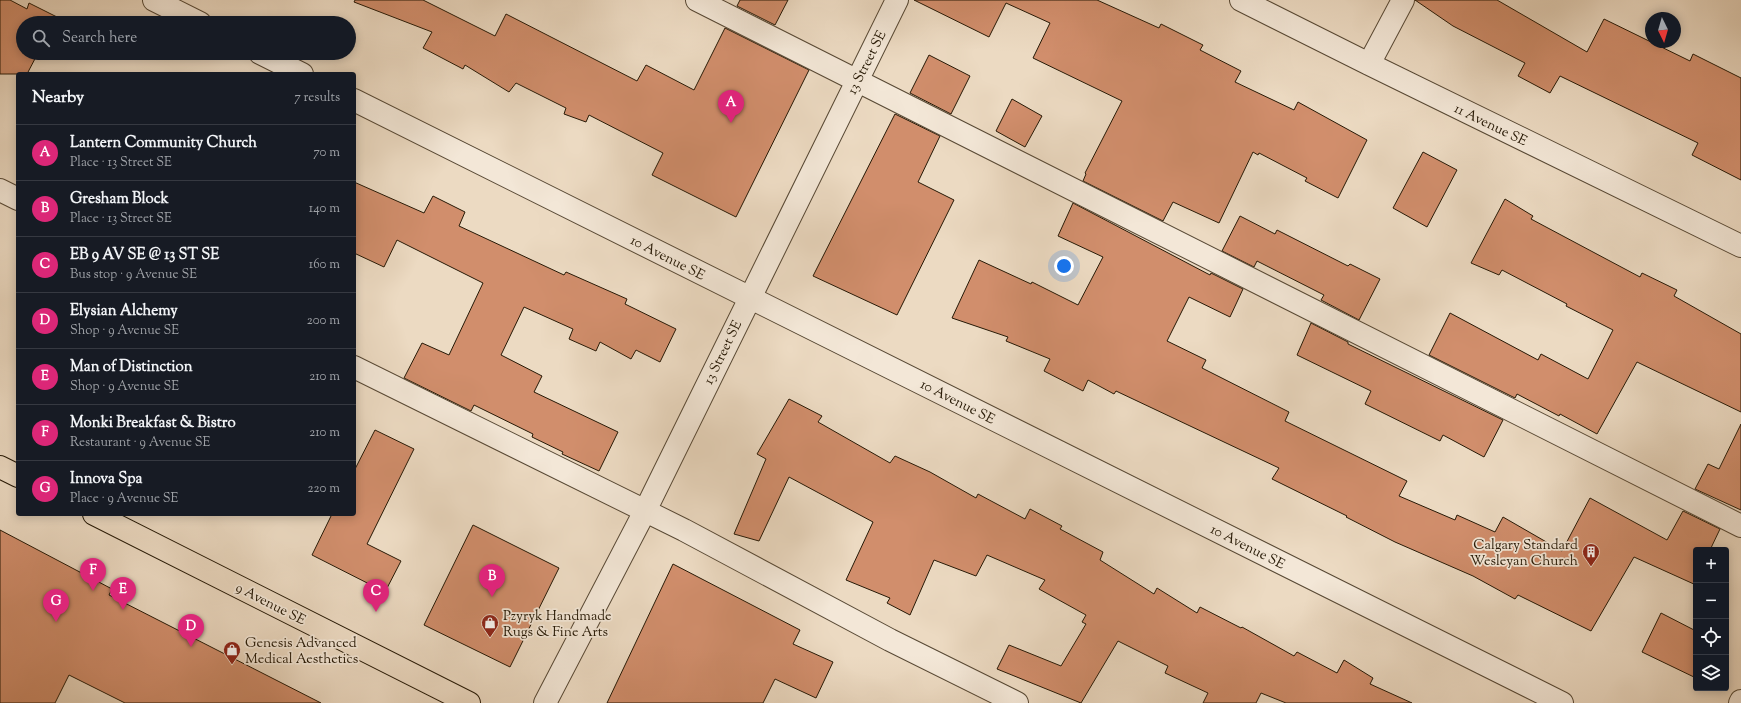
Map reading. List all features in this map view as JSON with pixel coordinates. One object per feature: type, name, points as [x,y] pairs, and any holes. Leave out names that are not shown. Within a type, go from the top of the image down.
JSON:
[{"type":"main road","points":[[0,467],[16,475]]},
{"type":"main road","name":"9 Avenue SE","points":[[98,516],[469,703]]},
{"type":"street","points":[[154,0],[186,16]]},
{"type":"street","points":[[696,0],[1741,526]]},
{"type":"street","name":"13 Street SE","points":[[545,703],[645,511],[856,80],[897,0]]},
{"type":"street","name":"11 Avenue SE","points":[[1241,0],[1741,246]]},
{"type":"street","points":[[1369,64],[1403,0]]},
{"type":"street","points":[[274,60],[298,72]]},
{"type":"street","name":"10 Avenue SE","points":[[356,101],[1562,703]]},
{"type":"street","points":[[0,190],[16,198]]},
{"type":"street","points":[[356,367],[645,511],[890,640],[1017,703]]},
{"type":"building","points":[[0,0],[10,0],[27,9],[29,3],[55,16],[16,16],[16,60],[34,60],[28,72],[0,74]]},
{"type":"building","points":[[355,0],[423,0],[495,36],[506,14],[637,81],[646,65],[694,90],[725,28],[809,70],[736,217],[652,175],[663,153],[589,115],[586,122],[564,114],[566,108],[516,83],[509,92],[465,65],[463,69],[423,48],[432,32],[354,2]]},
{"type":"building","points":[[740,0],[788,0],[775,25],[737,6]]},
{"type":"building","points":[[914,0],[1097,0],[1159,28],[1161,24],[1203,45],[1200,50],[1241,71],[1235,82],[1294,110],[1298,102],[1367,140],[1338,198],[1305,181],[1307,178],[1259,153],[1258,155],[1253,152],[1219,223],[1173,202],[1163,221],[1083,181],[1086,174],[1085,173],[1122,101],[1033,58],[1050,23],[1006,3],[989,37]]},
{"type":"building","points":[[1415,0],[1497,0],[1587,52],[1604,19],[1645,39],[1645,48],[1663,48],[1690,61],[1693,54],[1741,78],[1741,180],[1692,155],[1698,143],[1560,76],[1550,93],[1518,76],[1525,63],[1453,26]]},
{"type":"building","points":[[929,55],[970,76],[951,114],[910,93]]},
{"type":"building","points":[[1012,99],[1042,116],[1025,147],[996,131]]},
{"type":"building","points":[[895,114],[940,136],[918,182],[954,200],[897,315],[813,276]]},
{"type":"building","points":[[1423,152],[1457,170],[1427,227],[1393,208]]},
{"type":"building","points":[[356,183],[424,213],[433,196],[465,212],[459,226],[564,275],[566,272],[627,299],[625,304],[676,329],[660,362],[636,350],[631,359],[600,342],[596,351],[569,339],[573,329],[524,307],[501,355],[542,376],[534,392],[618,432],[599,471],[562,454],[563,452],[532,437],[533,434],[474,405],[471,411],[404,378],[422,343],[449,355],[483,283],[397,240],[384,267],[356,254]]},
{"type":"building","points":[[1505,199],[1533,216],[1531,219],[1640,277],[1642,273],[1677,290],[1674,296],[1741,334],[1741,412],[1637,362],[1597,434],[1560,414],[1559,416],[1517,394],[1515,398],[1429,355],[1450,313],[1538,360],[1541,354],[1588,379],[1613,330],[1566,306],[1567,304],[1502,270],[1499,275],[1471,263]]},
{"type":"building","points":[[1073,203],[1210,275],[1211,273],[1243,289],[1230,317],[1189,297],[1167,341],[1206,360],[1202,368],[1289,412],[1285,421],[1407,481],[1399,496],[1455,520],[1457,515],[1495,532],[1503,517],[1562,551],[1590,498],[1667,540],[1683,511],[1720,529],[1711,547],[1693,547],[1693,584],[1634,557],[1591,631],[1518,595],[1515,599],[1473,576],[1395,542],[1346,517],[1347,516],[1272,479],[1279,468],[1116,391],[1114,394],[1088,380],[1083,391],[1044,371],[1050,359],[1006,341],[1008,337],[952,318],[979,260],[1031,284],[1032,282],[1078,305],[1103,257],[1058,236]]},
{"type":"building","points":[[1240,216],[1275,234],[1277,230],[1348,266],[1350,264],[1380,279],[1359,320],[1321,300],[1324,295],[1257,261],[1254,267],[1222,251]]},
{"type":"building","points":[[1311,323],[1348,342],[1348,344],[1503,420],[1484,457],[1443,435],[1440,441],[1365,404],[1371,391],[1297,355]]},
{"type":"building","points":[[789,399],[822,416],[818,422],[890,463],[895,456],[930,472],[976,498],[978,494],[1025,519],[1030,509],[1062,526],[1060,529],[1103,552],[1100,560],[1154,594],[1157,588],[1197,613],[1200,607],[1241,628],[1242,627],[1294,656],[1297,652],[1337,673],[1344,660],[1373,678],[1370,684],[1412,703],[1286,703],[1261,693],[1256,703],[1203,703],[1208,693],[1165,673],[1168,666],[1118,641],[1081,703],[997,669],[1009,645],[1061,666],[1086,624],[1082,622],[1086,615],[1039,589],[1045,580],[987,555],[976,576],[934,560],[910,615],[887,603],[890,598],[846,580],[873,522],[789,477],[759,541],[734,534],[766,459],[757,454]]},
{"type":"building","points":[[1741,424],[1741,510],[1695,489],[1708,464],[1719,469]]},
{"type":"building","points":[[375,430],[414,449],[367,544],[401,561],[385,592],[312,555],[331,516],[356,516],[356,467]]},
{"type":"building","points":[[473,525],[559,568],[510,667],[424,625]]},
{"type":"building","points":[[0,530],[112,589],[109,595],[321,703],[125,703],[69,675],[55,703],[0,703]]},
{"type":"building","points":[[673,564],[800,630],[793,644],[833,662],[816,698],[775,679],[763,703],[607,703]]},
{"type":"building","points":[[1661,613],[1693,629],[1693,677],[1642,652]]},
{"type":"place","name":"Lantern Community Church","points":[[731,123]]},
{"type":"place","name":"Calgary Standard Wesleyan Church","points":[[1591,567]]},
{"type":"place","name":"Monki Breakfast & Bistro","points":[[93,591]]},
{"type":"place","name":"Gresham Block","points":[[492,597]]},
{"type":"place","name":"Man of Distinction","points":[[123,610]]},
{"type":"place","name":"EB 9 AV SE @ 13 ST SE","points":[[376,612]]},
{"type":"place","name":"Innova Spa","points":[[56,622]]},
{"type":"place","name":"Pzyryk Handmade Rugs & Fine Arts","points":[[490,638]]},
{"type":"place","name":"Elysian Alchemy","points":[[191,647]]},
{"type":"place","name":"Genesis Advanced Medical Aesthetics","points":[[232,665]]}]
